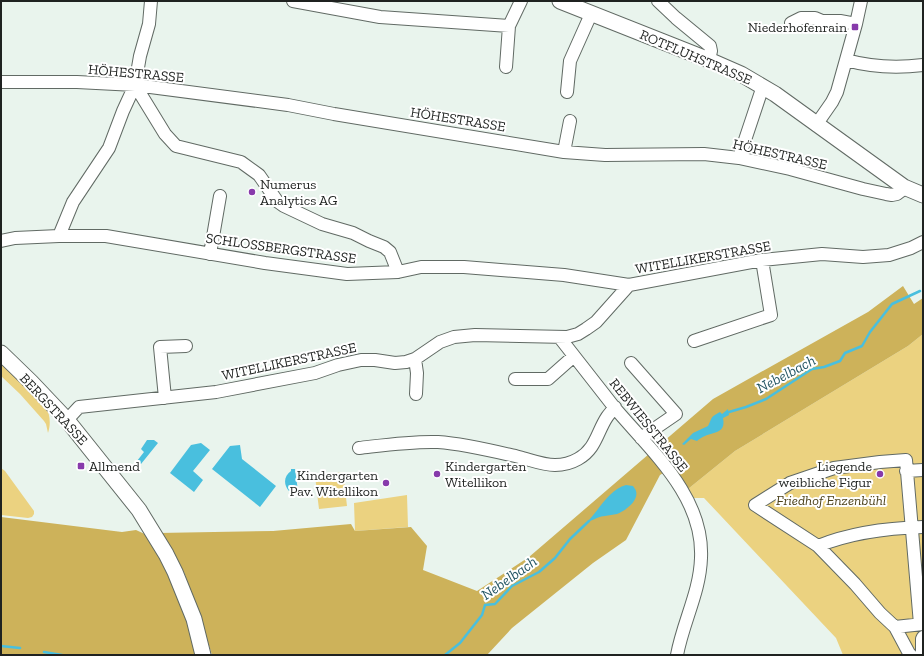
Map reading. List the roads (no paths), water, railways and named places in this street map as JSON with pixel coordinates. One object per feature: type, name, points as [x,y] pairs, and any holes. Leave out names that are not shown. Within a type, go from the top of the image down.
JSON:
[{"type":"main road","name":"ROTFLUHSTRASSE","points":[[560,1],[742,74],[763,86],[904,187],[923,195]]},
{"type":"main road","name":"BERGSTRASSE","points":[[1,353],[67,420],[139,510],[154,533],[175,572],[191,612],[203,655]]},
{"type":"street","points":[[59,236],[73,202],[110,148],[123,111],[135,85],[140,56],[149,24],[151,1]]},
{"type":"street","points":[[293,1],[380,16],[510,26]]},
{"type":"street","points":[[506,67],[510,26],[521,1]]},
{"type":"street","points":[[658,1],[710,46],[711,51],[709,60]]},
{"type":"street","points":[[816,125],[835,97],[861,1]]},
{"type":"street","points":[[567,92],[570,61],[591,14]]},
{"type":"street","points":[[791,23],[801,18],[815,18],[822,21],[840,21],[856,24]]},
{"type":"street","points":[[846,60],[868,65],[882,66],[923,65]]},
{"type":"street","name":"HÖHESTRASSE","points":[[1,82],[77,82],[135,85],[288,105],[564,152],[605,155],[704,154],[739,158],[886,194],[897,194],[904,187]]},
{"type":"street","points":[[135,85],[165,134],[176,146],[241,162],[259,175],[277,201],[284,206],[322,224],[384,246],[390,252],[398,272]]},
{"type":"street","points":[[739,158],[763,86]]},
{"type":"street","points":[[564,152],[570,121]]},
{"type":"street","points":[[210,254],[220,196]]},
{"type":"street","name":"SCHLOSSBERGSTRASSE","points":[[1,241],[15,238],[106,236],[265,263],[347,274],[398,272],[421,267],[464,267],[564,275],[629,285]]},
{"type":"street","name":"WITELLIKERSTRASSE","points":[[67,420],[79,407],[216,392],[315,373],[338,365],[361,360],[406,362],[415,359],[440,342],[454,337],[475,335],[567,337],[578,334],[596,322],[629,285],[762,260],[822,254],[863,257],[889,255],[911,248],[923,242]]},
{"type":"street","points":[[694,341],[771,315],[762,260]]},
{"type":"street","name":"REBWIESSTRASSE","points":[[560,338],[615,407],[670,472],[691,505],[700,534],[702,556],[700,577],[679,643],[677,655]]},
{"type":"street","points":[[165,398],[160,347],[186,346]]},
{"type":"street","points":[[515,379],[548,379],[574,356]]},
{"type":"street","points":[[415,359],[417,373],[416,394]]},
{"type":"street","points":[[631,363],[676,414],[641,438]]},
{"type":"street","points":[[359,448],[408,443],[438,442],[461,445],[546,464],[556,465],[569,463],[580,458],[590,450],[607,418],[615,407]]},
{"type":"street","points":[[911,655],[895,627],[880,614],[855,584],[818,546],[755,505],[790,483],[834,468],[906,460],[906,471],[917,527],[922,655]]},
{"type":"street","points":[[906,471],[923,470]]},
{"type":"street","points":[[818,546],[829,541],[850,536],[917,527]]},
{"type":"street","points":[[895,627],[922,631]]},
{"type":"water","points":[[728,409],[729,415],[723,418],[723,427],[719,431],[704,436],[697,441],[691,439],[684,445],[682,444],[693,433],[708,426],[714,415],[720,412],[722,414]]},
{"type":"water","points":[[147,440],[154,440],[158,443],[141,464],[137,461],[144,452],[141,449]]},
{"type":"water","points":[[201,443],[210,450],[193,471],[203,480],[194,492],[170,473],[191,445]]},
{"type":"water","points":[[240,445],[242,459],[276,486],[260,507],[212,469],[230,446]]},
{"type":"water","points":[[291,469],[295,469],[298,491],[289,491],[285,483]]},
{"type":"water","points":[[626,485],[633,486],[636,491],[635,498],[631,505],[624,511],[617,514],[601,516],[590,521],[589,520],[615,490]]},
{"type":"waterway","name":"Nebelbach","points":[[729,412],[766,399],[812,369],[824,367],[840,361],[845,353],[862,346],[870,332],[892,304],[920,291]]},
{"type":"waterway","name":"Nebelbach","points":[[445,655],[460,643],[482,615],[485,605],[495,604],[512,586],[539,572],[555,558],[570,539],[589,521]]},
{"type":"waterway","points":[[1,646],[20,648]]},
{"type":"waterway","points":[[44,652],[62,655]]},
{"type":"place","name":"Niederhofenrain","points":[[855,27]]},
{"type":"place","name":"Numerus Analytics AG","points":[[252,192]]},
{"type":"place","name":"Allmend","points":[[81,466]]},
{"type":"place","name":"Kindergarten Witellikon","points":[[437,474]]},
{"type":"place","name":"Liegende weibliche Figur","points":[[880,474]]},
{"type":"place","name":"Kindergarten Pav. Witellikon","points":[[386,483]]},
{"type":"park label","name":"Friedhof Enzenbühl","points":[[831,500]]}]
